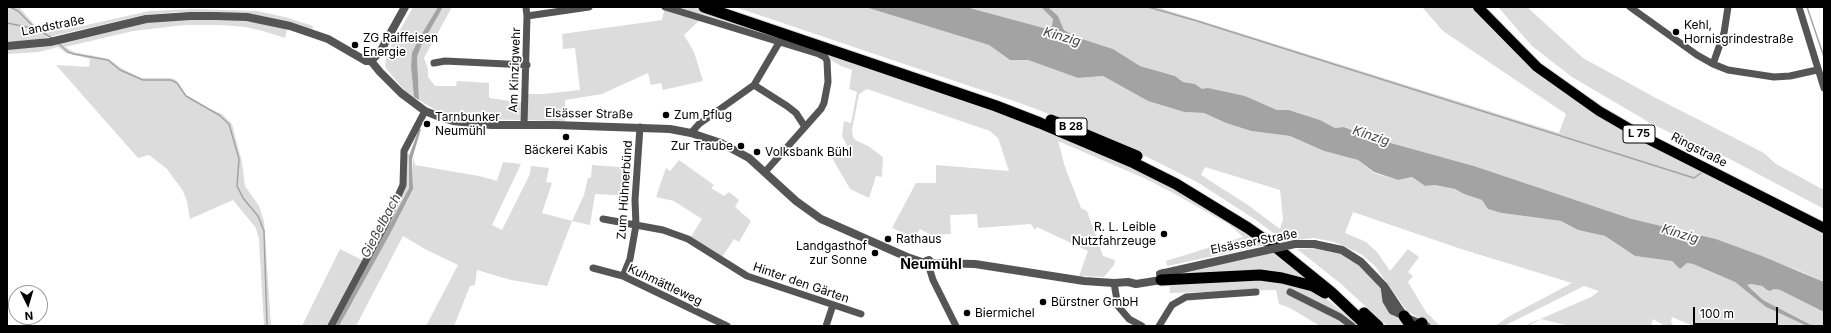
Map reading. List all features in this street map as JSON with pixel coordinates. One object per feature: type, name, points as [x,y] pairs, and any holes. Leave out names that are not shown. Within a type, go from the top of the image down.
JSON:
[{"type":"highway","name":"B 28","points":[[704,7],[996,106],[1134,163],[1176,184],[1248,228],[1307,272],[1349,308],[1367,326]]},
{"type":"highway","name":"B 28","points":[[722,7],[1019,107],[1088,134],[1156,165],[1219,201],[1274,239],[1347,296],[1378,326]]},
{"type":"highway","points":[[1162,276],[1260,276],[1282,278],[1313,286],[1349,308]]},
{"type":"highway","points":[[1404,316],[1411,326]]},
{"type":"main road","name":"Ringstraße","points":[[1478,7],[1537,67],[1593,107],[1644,137],[1824,228]]},
{"type":"street","points":[[371,61],[380,52],[406,7]]},
{"type":"street","name":"Am Kinzigwehr","points":[[524,125],[527,65],[526,7]]},
{"type":"street","name":"Am Kinzigwehr","points":[[527,16],[589,7]]},
{"type":"street","points":[[665,7],[780,41],[825,57],[827,61],[828,89],[821,109],[765,172]]},
{"type":"street","points":[[1630,7],[1697,55],[1713,64],[1736,72],[1769,77],[1790,76],[1817,70]]},
{"type":"street","points":[[1713,64],[1724,33],[1728,7]]},
{"type":"street","points":[[1799,7],[1817,70],[1824,88]]},
{"type":"street","name":"Landstraße","points":[[7,46],[50,42],[146,19],[190,16],[247,18]]},
{"type":"street","name":"Elsässer Straße","points":[[247,18],[290,26],[328,39],[366,61],[371,61],[401,93],[425,111],[440,118],[471,124],[640,127],[670,129],[691,133],[721,143],[749,158],[796,201],[821,219],[907,257],[929,264],[975,264],[1084,281],[1114,283],[1128,282],[1136,284],[1249,254],[1294,244],[1314,244],[1335,248],[1354,257],[1369,268],[1384,286],[1404,316]]},
{"type":"street","points":[[691,133],[699,124],[754,85],[780,41]]},
{"type":"street","points":[[434,63],[445,61],[527,65]]},
{"type":"street","points":[[754,85],[796,113],[805,127]]},
{"type":"street","points":[[331,326],[403,185],[404,152],[425,111]]},
{"type":"street","name":"Zum Hühnerbünd","points":[[623,276],[630,259],[636,225],[635,200],[640,127]]},
{"type":"street","name":"Hinter den Gärten","points":[[603,219],[662,230],[688,239],[747,276],[861,314]]},
{"type":"street","points":[[929,264],[933,280],[956,326]]},
{"type":"street","name":"Kuhmättleweg","points":[[592,268],[623,276],[727,326]]},
{"type":"street","points":[[1114,283],[1118,306],[1129,318],[1142,326]]},
{"type":"street","points":[[1159,326],[1172,305],[1186,297],[1256,292]]},
{"type":"street","points":[[1290,292],[1340,317],[1352,326]]},
{"type":"street","points":[[826,326],[833,305]]},
{"type":"street","points":[[1404,316],[1422,325]]},
{"type":"shaded area","points":[[7,7],[20,8],[37,28],[48,31],[69,29],[149,11],[193,9],[257,11],[285,17],[313,26],[312,31],[268,17],[219,12],[179,12],[144,15],[40,39],[7,42]]},
{"type":"shaded area","points":[[413,7],[438,7],[414,48],[411,67],[414,97],[405,91],[385,67],[387,53]]},
{"type":"shaded area","points":[[443,7],[452,7],[424,58],[428,69],[428,77],[435,86],[456,86],[457,81],[489,83],[489,98],[526,103],[526,94],[543,94],[580,90],[575,48],[563,49],[562,34],[662,20],[665,7],[693,7],[772,34],[771,37],[703,17],[684,35],[694,52],[703,81],[663,90],[661,83],[651,85],[648,73],[602,94],[565,100],[565,121],[470,119],[442,114],[419,100],[417,57],[422,44]]},
{"type":"shaded area","points":[[735,7],[865,7],[989,45],[1010,60],[1028,60],[1078,78],[1103,76],[1148,101],[1184,112],[1204,113],[1226,123],[1251,131],[1290,136],[1324,151],[1358,160],[1374,173],[1398,180],[1412,177],[1425,186],[1435,185],[1455,189],[1464,194],[1482,200],[1502,213],[1561,221],[1578,230],[1605,236],[1635,256],[1672,261],[1680,268],[1687,263],[1693,264],[1735,282],[1766,307],[1807,326],[1693,326],[1672,317],[1671,322],[1674,326],[1665,326],[1653,319],[1651,326],[1569,326],[1541,319],[1528,326],[1524,326],[1591,297],[1599,291],[1584,286],[1504,326],[1495,326],[1508,317],[1572,283],[1461,249],[1353,212],[1345,233],[1366,242],[1377,252],[1390,271],[1408,249],[1419,257],[1408,272],[1413,276],[1408,282],[1426,312],[1440,326],[1432,326],[1407,311],[1375,266],[1361,254],[1334,242],[1314,238],[1284,241],[1256,220],[1197,182],[1123,145],[1065,120],[1020,103]],"holes":[[[1205,167],[1280,190],[1283,219],[1280,229],[1248,205],[1201,175]]]},
{"type":"shaded area","points":[[966,7],[1041,7],[1053,19],[1053,25],[1051,28],[1042,29]]},
{"type":"shaded area","points":[[1048,7],[1157,7],[1559,133],[1566,114],[1443,31],[1422,7],[1475,7],[1546,78],[1824,232],[1824,282],[1716,239],[1632,219],[1474,166],[1369,137],[1345,127],[1335,128],[1320,120],[1290,110],[1277,110],[1245,96],[1202,89],[1195,84],[1183,82],[1175,76],[1140,66],[1113,49],[1076,37],[1064,30],[1058,16]]},
{"type":"shaded area","points":[[1498,7],[1527,7],[1583,58],[1654,97],[1764,153],[1776,164],[1824,190],[1824,209],[1726,157],[1713,153],[1652,124],[1572,77],[1532,46]]},
{"type":"shaded area","points":[[162,20],[237,20],[276,25],[287,30],[285,38],[245,27],[185,25],[133,31],[65,47],[74,52],[109,59],[121,68],[141,78],[170,78],[176,80],[186,95],[205,107],[222,114],[232,124],[242,162],[245,186],[259,206],[264,221],[271,326],[264,326],[259,240],[256,228],[233,200],[190,219],[187,201],[183,191],[167,169],[149,155],[138,158],[56,65],[89,67],[90,59],[66,53],[58,47],[39,52],[7,54],[7,48]]},
{"type":"shaded area","points":[[826,53],[1028,122],[1172,186],[1266,245],[1167,266],[1166,261],[1243,237],[1230,225],[1146,179],[1058,141],[1065,167],[1081,208],[1087,211],[1103,256],[1115,260],[1114,265],[1104,277],[1079,276],[1088,251],[1037,227],[1035,230],[1031,224],[978,228],[977,214],[950,215],[951,234],[931,235],[920,229],[915,238],[892,228],[916,183],[936,183],[936,165],[1009,171],[998,138],[990,131],[867,89],[859,94],[852,130],[853,137],[855,140],[868,146],[883,157],[882,177],[876,176],[869,198],[850,189],[831,156],[848,147],[842,136],[844,121],[851,123],[857,92],[849,89],[852,70],[841,66],[828,58]]},
{"type":"shaded area","points":[[407,154],[409,154],[409,188],[335,326],[302,326],[340,249],[366,262],[385,229],[406,185]]},
{"type":"shaded area","points":[[413,156],[415,165],[479,176],[497,181],[503,162],[521,164],[492,225],[502,230],[530,174],[531,166],[549,168],[546,182],[552,183],[542,213],[572,221],[547,286],[511,280],[477,270],[475,285],[470,286],[454,326],[426,326],[458,265],[425,249],[403,236],[356,326],[339,326],[413,189]]},
{"type":"shaded area","points":[[679,160],[714,185],[711,188],[724,196],[729,192],[739,200],[735,207],[751,221],[739,242],[734,239],[722,257],[691,237],[702,219],[674,201],[656,197],[666,168],[670,171]]},
{"type":"shaded area","points":[[592,165],[632,168],[630,196],[595,194],[590,225],[572,221],[584,195],[588,178],[591,178]]},
{"type":"shaded area","points":[[1318,248],[1336,251],[1351,258],[1371,276],[1409,326],[1387,326],[1340,283],[1297,249]]},
{"type":"shaded area","points":[[1276,251],[1325,289],[1322,295],[1359,326],[1320,326],[1290,308],[1279,304],[1276,290],[1170,293],[1169,275]]},
{"type":"shaded area","points":[[1751,284],[1762,286],[1770,291],[1774,289],[1780,290],[1824,312],[1824,326],[1813,326],[1763,300],[1746,285]]},
{"type":"water","points":[[438,7],[443,7],[422,44],[417,57],[419,100],[414,97],[411,67],[412,53]]},
{"type":"water","name":"Kinzig","points":[[865,7],[966,7],[1047,29],[1052,26],[1053,19],[1041,7],[1048,7],[1058,16],[1064,30],[1076,37],[1113,49],[1140,66],[1175,76],[1183,82],[1195,84],[1202,89],[1208,88],[1245,96],[1277,110],[1289,110],[1320,120],[1335,128],[1344,127],[1369,137],[1474,166],[1632,219],[1716,239],[1762,256],[1824,282],[1824,312],[1780,290],[1774,289],[1770,291],[1762,286],[1751,284],[1747,285],[1763,300],[1813,326],[1807,326],[1766,307],[1735,282],[1693,264],[1687,263],[1680,269],[1672,261],[1635,256],[1605,236],[1578,230],[1561,221],[1502,213],[1488,209],[1482,200],[1464,194],[1455,189],[1435,185],[1425,186],[1412,177],[1398,180],[1374,172],[1358,160],[1324,151],[1290,136],[1251,131],[1226,123],[1204,113],[1184,112],[1148,101],[1103,76],[1078,78],[1028,60],[1010,60],[989,45]]},
{"type":"water","points":[[419,129],[421,129],[412,159],[413,189],[339,326],[335,326],[409,188],[409,156]]},
{"type":"waterway","points":[[10,7],[18,11],[36,29]]},
{"type":"waterway","points":[[1148,7],[1197,21],[1694,178],[1701,173]]},
{"type":"waterway","points":[[1807,7],[1824,57]]},
{"type":"waterway","points":[[7,23],[37,29],[52,38]]},
{"type":"waterway","points":[[58,43],[68,52],[108,60],[120,70],[143,80],[171,80],[177,83],[186,96],[219,115],[229,124],[239,159],[237,186],[243,198],[258,216],[264,231],[267,326]]},
{"type":"place","name":"Kehl, Hornisgrindestraße","points":[[1676,32]]},
{"type":"place","name":"ZG Raiffeisen Energie","points":[[355,45]]},
{"type":"place","name":"Zum Pflug","points":[[666,115]]},
{"type":"place","name":"Tarnbunker Neumühl","points":[[427,124]]},
{"type":"place","name":"Bäckerei Kabis","points":[[566,137]]},
{"type":"place","name":"Zur Traube","points":[[741,146]]},
{"type":"place","name":"Volksbank Bühl","points":[[757,152]]},
{"type":"place","name":"R. L. Leible Nutzfahrzeuge","points":[[1164,234]]},
{"type":"place","name":"Rathaus","points":[[888,239]]},
{"type":"place","name":"Landgasthof zur Sonne","points":[[875,253]]},
{"type":"place","name":"Bürstner GmbH","points":[[1043,302]]},
{"type":"place","name":"Biermichel","points":[[967,313]]},
{"type":"district","name":"Neumühl","points":[[931,265]]},
{"type":"water label","name":"Gießelbach","points":[[381,226]]}]
